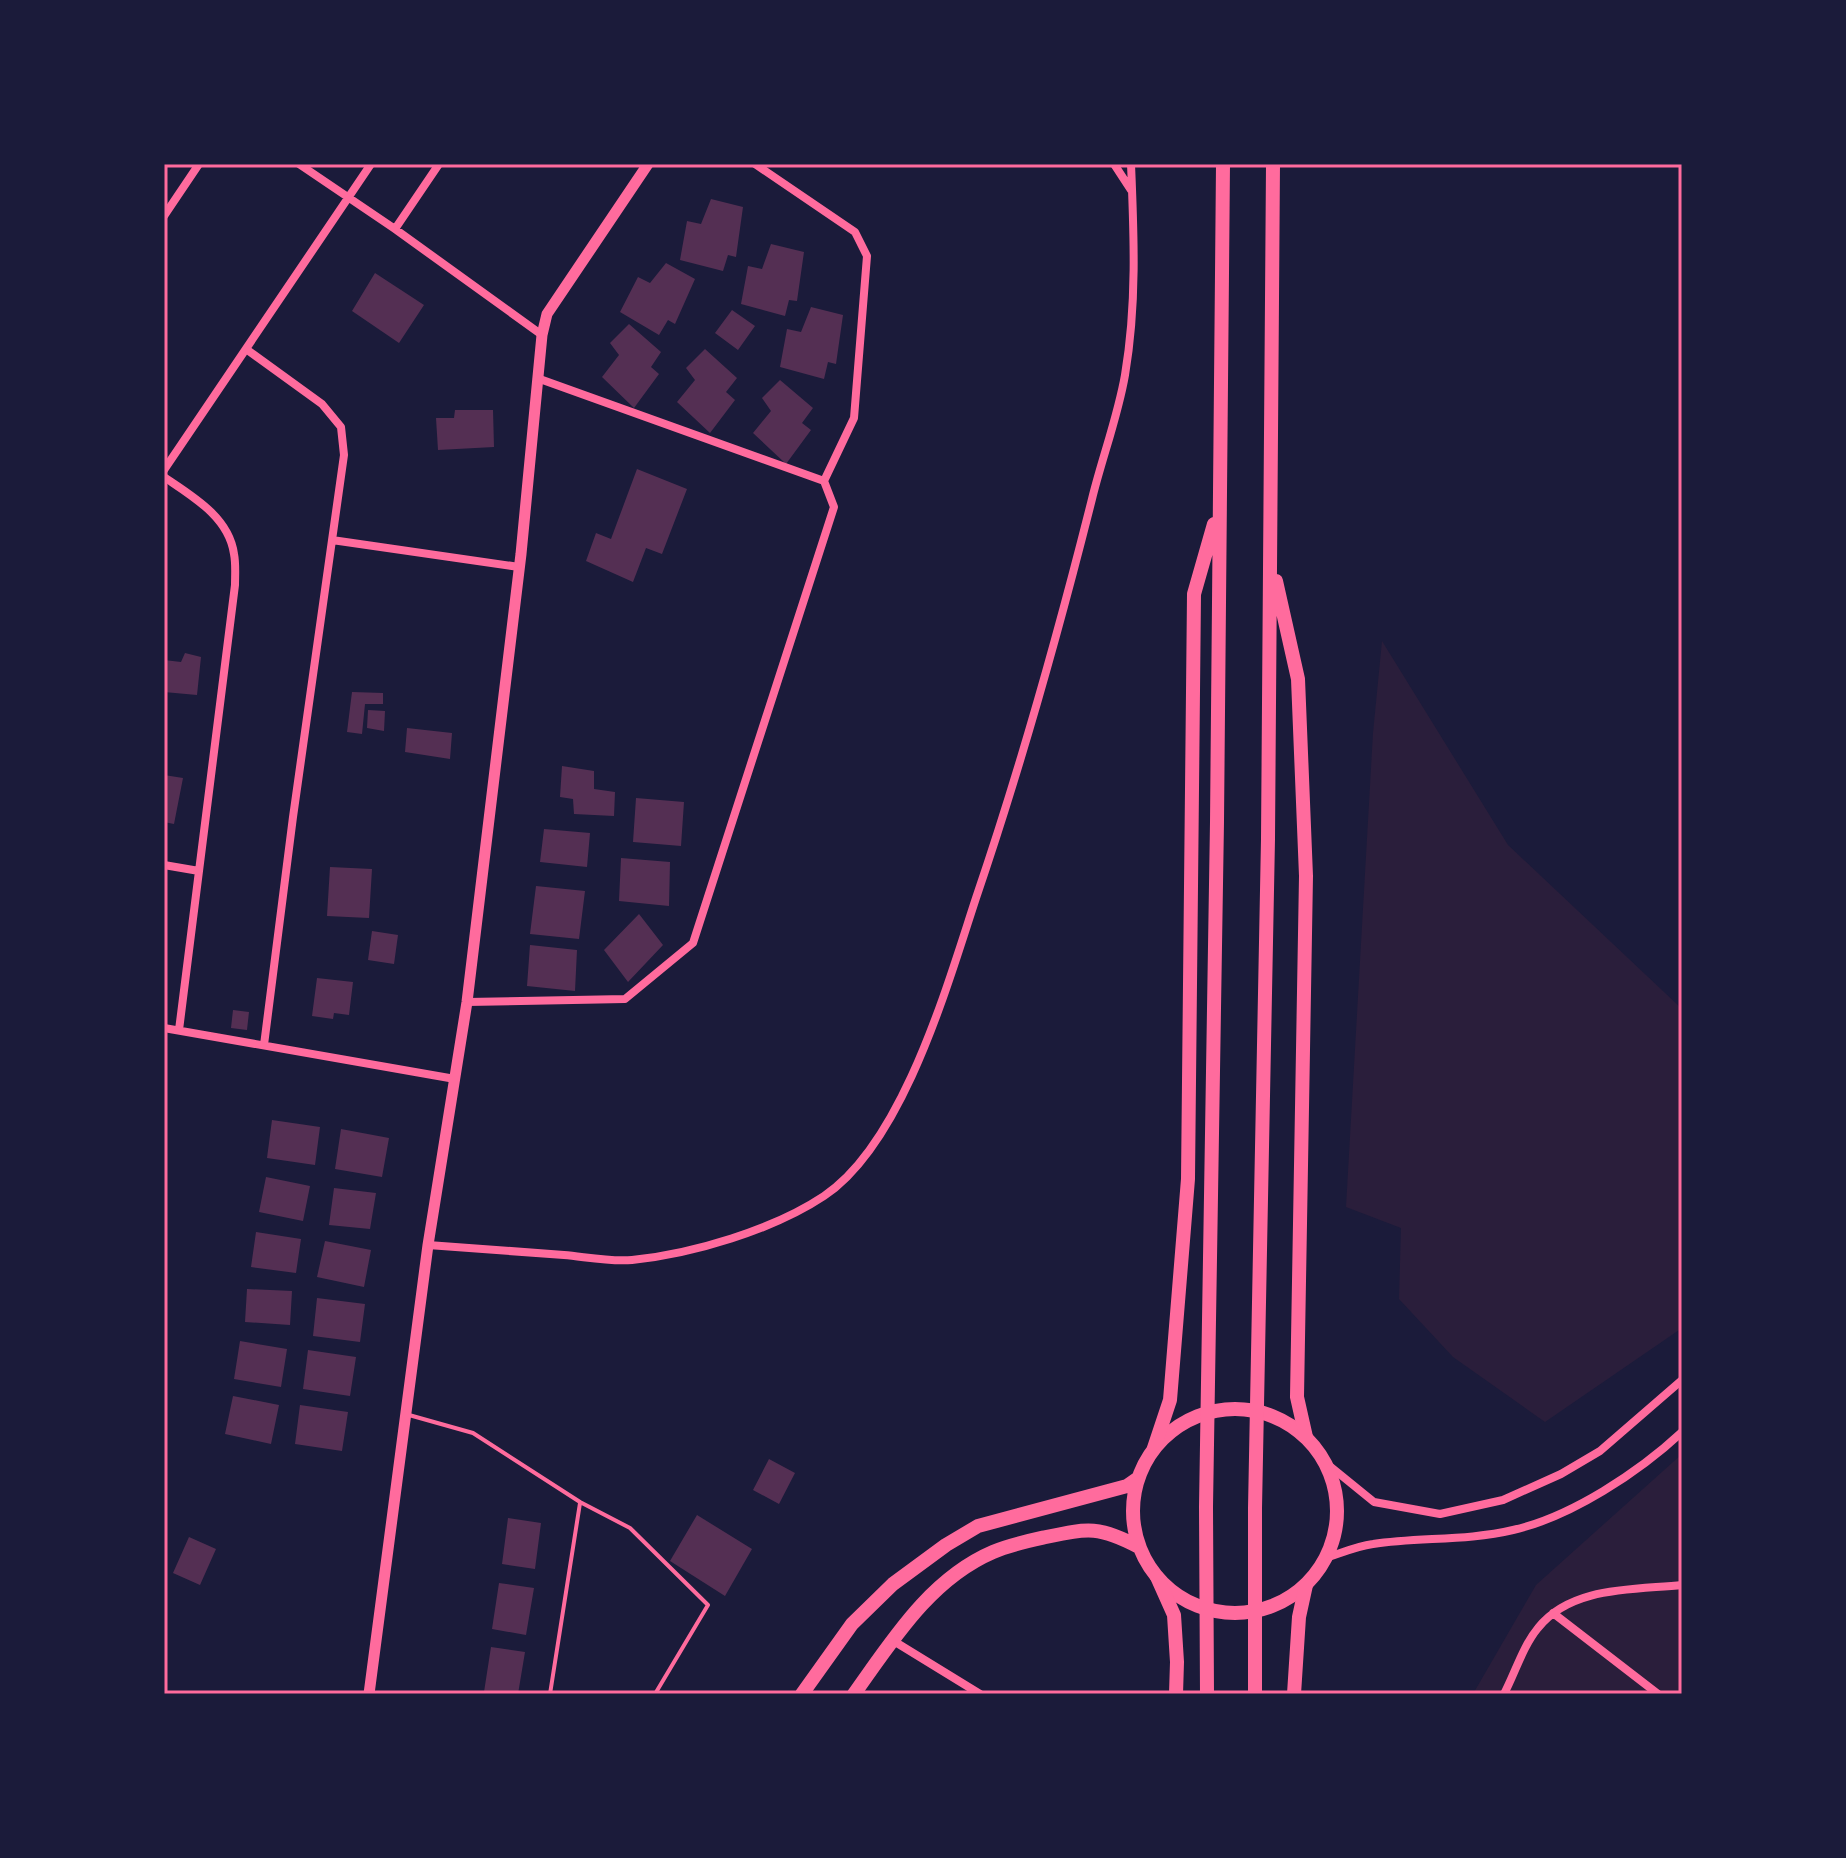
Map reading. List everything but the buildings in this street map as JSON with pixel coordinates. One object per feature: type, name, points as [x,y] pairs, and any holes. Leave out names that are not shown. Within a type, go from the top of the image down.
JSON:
[{"type":"main road","points":[[1207,1694],[1206,1507],[1223,164]]},
{"type":"main road","points":[[1255,1694],[1255,1508],[1268,839],[1273,164]]},
{"type":"main road","points":[[1176,1694],[1174,1615],[1139,1547],[1132,1513],[1137,1479],[1154,1448],[1170,1400],[1188,1179],[1194,594],[1220,504]]},
{"type":"main road","points":[[1270,555],[1298,679],[1306,876],[1297,1397],[1306,1437]]},
{"type":"main road","points":[[1154,1448],[1171,1430],[1215,1410],[1240,1409],[1264,1413],[1286,1422],[1306,1437],[1326,1463],[1336,1494],[1336,1527],[1326,1558],[1306,1585],[1279,1603],[1247,1613],[1213,1611],[1182,1599],[1157,1577]]},
{"type":"main road","points":[[802,1694],[852,1624],[893,1584],[946,1545],[978,1526],[1127,1486],[1137,1479]]},
{"type":"main road","points":[[854,1694],[910,1615],[948,1579],[992,1552],[1078,1530],[1110,1532],[1139,1547]]},
{"type":"main road","points":[[1294,1694],[1299,1617],[1306,1585]]},
{"type":"street","points":[[164,216],[199,164]]},
{"type":"street","points":[[299,164],[542,335]]},
{"type":"street","points":[[164,470],[371,164]]},
{"type":"street","points":[[395,229],[439,164]]},
{"type":"street","points":[[369,1694],[428,1245],[467,1002],[519,567],[542,335],[547,314],[648,164]]},
{"type":"street","points":[[467,1002],[625,999],[693,943],[834,507],[824,481],[854,418],[867,256],[855,232],[755,164]]},
{"type":"street","points":[[1114,164],[1132,192]]},
{"type":"street","points":[[428,1245],[630,1260],[716,1244],[782,1219],[826,1195],[865,1156],[900,1101],[940,1007],[1015,782],[1058,633],[1124,379],[1133,318],[1135,259],[1131,164]]},
{"type":"street","points":[[246,349],[322,404],[341,427],[344,455],[264,1045]]},
{"type":"street","points":[[537,378],[824,481]]},
{"type":"street","points":[[164,477],[195,498],[223,525],[234,552],[235,585],[179,1030]]},
{"type":"street","points":[[332,540],[519,567]]},
{"type":"street","points":[[164,865],[199,871]]},
{"type":"street","points":[[164,1028],[455,1079]]},
{"type":"street","points":[[1326,1463],[1374,1502],[1440,1514],[1503,1500],[1561,1474],[1600,1451],[1682,1380]]},
{"type":"street","points":[[1326,1558],[1371,1544],[1443,1540],[1515,1530],[1575,1507],[1630,1472],[1682,1432]]},
{"type":"street","points":[[1504,1694],[1537,1629],[1553,1613],[1586,1595],[1682,1585]]},
{"type":"street","points":[[1553,1613],[1658,1694]]},
{"type":"street","points":[[892,1640],[980,1694]]},
{"type":"lane","points":[[407,1414],[473,1433],[580,1502],[630,1528],[708,1605],[655,1694]]},
{"type":"lane","points":[[550,1694],[580,1502]]},
{"type":"shaded area","points":[[1382,641],[1508,845],[1682,1009],[1682,1328],[1545,1422],[1453,1357],[1399,1299],[1401,1228],[1346,1207],[1373,733]]},
{"type":"shaded area","points":[[1682,1454],[1682,1694],[1473,1694],[1536,1585]]}]
